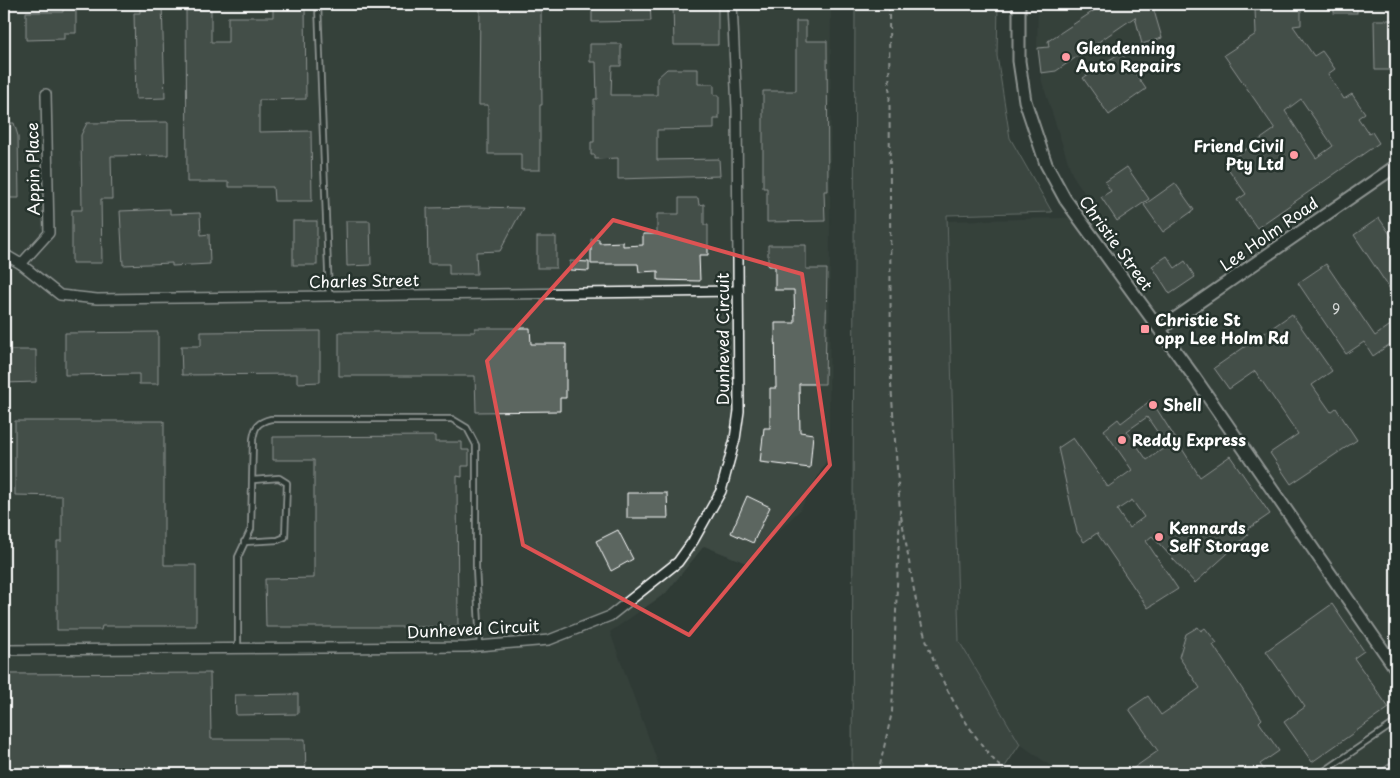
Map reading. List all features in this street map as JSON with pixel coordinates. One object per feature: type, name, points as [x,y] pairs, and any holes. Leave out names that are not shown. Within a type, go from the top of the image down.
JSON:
[{"type":"main road","name":"Christie Street","points":[[1019,4],[1021,81],[1031,123],[1046,164],[1074,212],[1160,329],[1396,669]]},
{"type":"main road","name":"Lee Holm Road","points":[[1160,329],[1396,166]]},
{"type":"street","name":"Dunheved Circuit","points":[[4,650],[480,646],[549,640],[596,624],[610,616],[678,562],[693,541],[720,491],[735,439],[739,411],[737,109],[732,4]]},
{"type":"street","name":"Appin Place","points":[[21,264],[49,233],[46,94]]},
{"type":"street","name":"Charles Street","points":[[4,254],[21,264],[60,295],[97,299],[738,291]]},
{"type":"lane","points":[[318,4],[329,296]]},
{"type":"lane","points":[[238,649],[238,557],[251,529],[255,427],[260,421],[271,418],[452,419],[467,428],[476,445],[476,567],[480,646]]},
{"type":"lane","points":[[244,542],[278,540],[285,537],[287,484],[280,478],[252,480]]},
{"type":"lane","points":[[1320,774],[1396,722]]},
{"type":"path","points":[[878,774],[892,712],[900,511],[891,384],[889,4]]},
{"type":"path","points":[[900,511],[921,623],[947,690],[991,759],[1007,774]]},
{"type":"highlighted area","points":[[613,220],[802,274],[830,465],[689,635],[523,545],[487,361]]},
{"type":"shaded area","points":[[4,4],[831,4],[829,456],[800,510],[746,563],[704,546],[666,593],[610,632],[662,774],[4,774]]},
{"type":"shaded area","points":[[855,4],[998,4],[997,56],[1010,138],[1052,212],[947,215],[959,641],[1020,744],[1000,774],[852,774]]},
{"type":"shaded area","points":[[1038,4],[1396,4],[1396,774],[1062,774],[1020,744],[959,641],[947,221],[1100,217],[1072,174],[1042,82],[1037,45]]},
{"type":"building","points":[[63,4],[76,4],[76,33],[64,33],[64,39],[26,40],[26,12],[63,12]]},
{"type":"building","points":[[140,4],[162,4],[165,98],[136,99],[134,13],[140,13]]},
{"type":"building","points":[[273,4],[305,4],[306,99],[259,100],[259,132],[311,131],[312,201],[274,201],[273,187],[229,187],[229,182],[187,182],[186,10],[211,10],[211,42],[228,42],[228,17],[273,17]]},
{"type":"building","points":[[480,4],[534,4],[534,11],[541,11],[542,105],[540,105],[540,170],[521,170],[521,154],[488,154],[488,105],[479,105]]},
{"type":"building","points":[[592,4],[650,4],[651,21],[592,22]]},
{"type":"building","points":[[673,4],[718,4],[718,45],[674,45]]},
{"type":"building","points":[[1104,4],[1152,4],[1162,38],[1142,44],[1135,17],[1056,71],[1041,73],[1038,48],[1049,47],[1048,41]]},
{"type":"building","points":[[1259,4],[1301,4],[1301,25],[1293,26],[1314,56],[1322,51],[1335,69],[1328,74],[1344,99],[1352,94],[1365,113],[1358,118],[1369,134],[1372,132],[1379,143],[1257,228],[1237,200],[1246,194],[1225,164],[1275,129],[1224,55],[1256,34],[1255,9],[1259,9]],"holes":[[[1301,99],[1333,146],[1316,158],[1285,111]]]},
{"type":"building","points":[[1334,4],[1357,4],[1357,13],[1334,13]]},
{"type":"building","points":[[1374,20],[1396,20],[1396,70],[1375,70]]},
{"type":"building","points":[[796,21],[806,21],[806,41],[827,41],[828,191],[824,191],[825,221],[767,222],[767,188],[763,188],[763,91],[796,91]]},
{"type":"building","points":[[590,44],[621,44],[621,66],[612,66],[611,95],[657,95],[657,78],[667,69],[698,69],[698,84],[714,84],[714,95],[719,95],[719,119],[714,119],[714,129],[657,130],[657,160],[719,159],[720,176],[618,179],[618,158],[595,159],[595,155],[591,155],[591,142],[594,142],[594,99],[597,99],[596,62],[590,62]]},
{"type":"building","points":[[1121,52],[1146,89],[1109,115],[1083,78]]},
{"type":"building","points":[[168,122],[168,155],[111,156],[112,199],[101,199],[102,263],[72,263],[72,210],[82,210],[81,135],[87,123]]},
{"type":"building","points":[[4,123],[14,123],[18,136],[19,198],[4,198]]},
{"type":"building","points":[[1127,167],[1149,199],[1117,221],[1101,197],[1111,191],[1105,182]]},
{"type":"building","points":[[1175,183],[1194,210],[1163,232],[1144,205]]},
{"type":"building","points":[[679,198],[698,198],[699,205],[704,204],[704,225],[708,225],[708,255],[699,255],[700,281],[658,280],[658,271],[639,272],[638,264],[591,264],[591,239],[599,239],[599,243],[623,242],[623,246],[643,245],[643,234],[657,234],[657,214],[679,214]]},
{"type":"building","points":[[427,208],[523,208],[500,251],[476,252],[477,274],[449,274],[449,264],[428,264]]},
{"type":"building","points":[[170,209],[170,214],[200,213],[201,235],[209,234],[210,264],[172,266],[172,263],[123,265],[120,211]]},
{"type":"building","points":[[1379,218],[1396,243],[1396,298],[1354,235]]},
{"type":"building","points":[[293,221],[317,221],[317,265],[293,265]]},
{"type":"building","points":[[346,221],[370,221],[371,265],[347,266]]},
{"type":"building","points":[[537,237],[556,237],[556,268],[537,268]]},
{"type":"building","points":[[768,245],[806,245],[806,269],[827,269],[825,384],[799,384],[800,432],[813,434],[810,468],[760,462],[764,428],[770,428],[770,388],[776,388],[775,323],[795,323],[794,290],[775,290],[775,266],[768,266]]},
{"type":"building","points":[[1167,256],[1175,268],[1185,261],[1195,277],[1170,294],[1152,266]]},
{"type":"building","points":[[570,261],[589,262],[589,271],[570,270]]},
{"type":"building","points":[[1326,264],[1375,336],[1396,321],[1396,340],[1373,356],[1364,342],[1346,354],[1298,283]]},
{"type":"building","points":[[1292,314],[1332,371],[1312,385],[1331,412],[1336,408],[1357,440],[1291,484],[1270,453],[1298,434],[1255,371],[1229,389],[1214,368]]},
{"type":"building","points":[[475,328],[530,328],[531,344],[566,344],[566,398],[560,398],[560,411],[476,412],[475,376],[339,376],[339,332],[475,332]]},
{"type":"building","points":[[320,331],[320,382],[297,383],[297,374],[182,375],[181,346],[201,346],[201,332]]},
{"type":"building","points":[[158,332],[158,384],[139,384],[139,374],[65,375],[65,333]]},
{"type":"building","points":[[4,350],[36,350],[36,382],[4,383]]},
{"type":"building","points":[[1151,400],[1200,477],[1230,456],[1270,514],[1245,531],[1248,535],[1195,583],[1152,536],[1146,541],[1178,589],[1148,608],[1097,533],[1084,542],[1077,532],[1058,448],[1073,438],[1108,487],[1132,470],[1104,430],[1118,419],[1121,423]],"holes":[[[1147,417],[1167,446],[1147,460],[1127,431]],[[1132,500],[1144,517],[1129,528],[1117,510]]]},
{"type":"building","points":[[15,421],[164,421],[164,565],[196,565],[196,626],[102,626],[101,630],[57,630],[57,541],[62,541],[62,496],[15,495]]},
{"type":"building","points":[[435,436],[435,442],[462,442],[462,450],[469,450],[469,466],[462,466],[462,477],[457,476],[458,627],[266,627],[265,579],[314,578],[314,460],[273,460],[273,437]]},
{"type":"building","points":[[627,493],[667,493],[668,518],[627,518]]},
{"type":"building","points":[[747,496],[770,507],[753,543],[731,533]]},
{"type":"building","points":[[618,530],[633,559],[611,571],[596,541]]},
{"type":"building","points":[[1332,604],[1364,651],[1354,658],[1389,708],[1312,762],[1284,722],[1305,707],[1266,651]]},
{"type":"building","points":[[1198,627],[1201,631],[1205,628],[1217,643],[1213,645],[1262,719],[1259,722],[1279,751],[1260,764],[1267,774],[1125,774],[1158,751],[1129,709],[1148,696],[1161,715],[1200,688],[1179,657],[1186,634]]},
{"type":"building","points":[[210,673],[211,739],[305,739],[306,774],[4,774],[4,674]]},
{"type":"building","points":[[298,694],[298,714],[236,715],[235,695]]},
{"type":"building","points":[[1396,759],[1396,774],[1375,774]]},
{"type":"place","name":"Glendenning Auto Repairs","points":[[1066,57]]},
{"type":"place","name":"Friend Civil Pty Ltd","points":[[1294,155]]},
{"type":"place","name":"Christie St opp Lee Holm Rd","points":[[1145,329]]},
{"type":"place","name":"Shell","points":[[1153,405]]},
{"type":"place","name":"Reddy Express","points":[[1122,440]]},
{"type":"place","name":"Kennards Self Storage","points":[[1159,537]]}]
